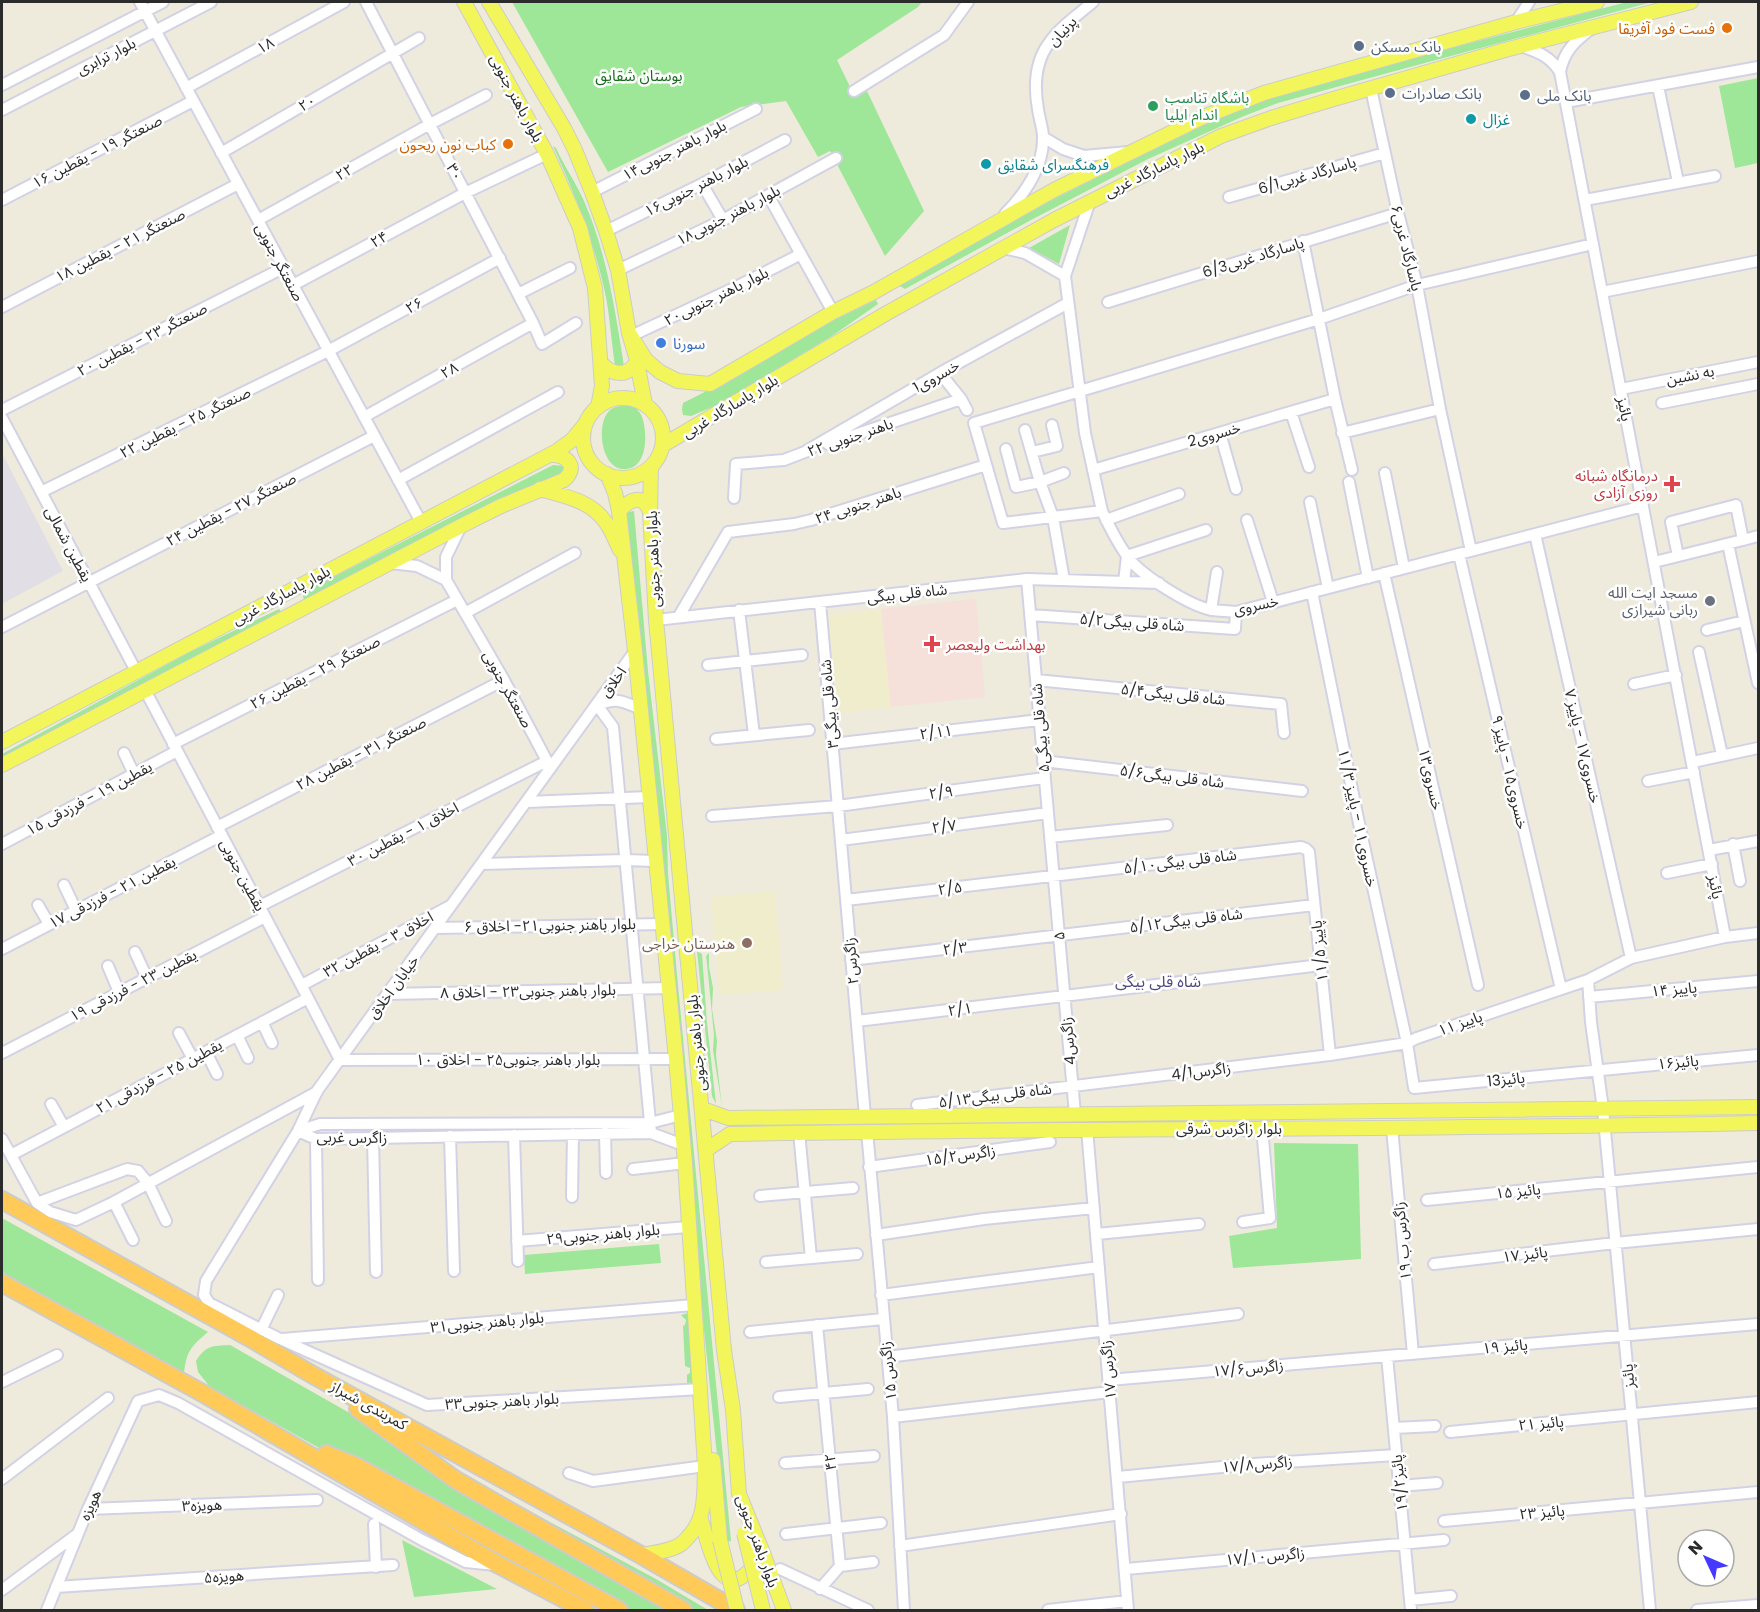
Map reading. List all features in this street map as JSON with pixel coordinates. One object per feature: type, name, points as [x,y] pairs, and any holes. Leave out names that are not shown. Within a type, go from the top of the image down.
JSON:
[{"type":"highway","name":"کمربندی شیراز","points":[[2,1200],[313,1375],[641,1555],[736,1611]]},
{"type":"highway","points":[[2,1283],[260,1425],[499,1566],[585,1611]]},
{"type":"highway","points":[[313,1375],[456,1480],[683,1611]]},
{"type":"highway","points":[[260,1425],[356,1466],[619,1611]]},
{"type":"main road","name":"بلوار باهنر جنوبی","points":[[464,2],[547,154],[580,228],[595,288],[602,386],[598,407]]},
{"type":"main road","name":"بلوار باهنر جنوبی","points":[[489,2],[564,128],[592,192],[618,270],[645,404]]},
{"type":"main road","name":"بلوار پاسارگاد غربی","points":[[630,334],[646,360],[660,372],[678,381],[710,384],[833,312],[874,292],[1054,190],[1201,118],[1264,93],[1588,2]]},
{"type":"main road","name":"بلوار پاسارگاد غربی","points":[[663,445],[887,313],[1003,248],[1090,201],[1221,136],[1271,118],[1521,46],[1691,2]]},
{"type":"main road","points":[[874,292],[887,313]]},
{"type":"main road","points":[[601,363],[615,373],[625,373],[637,362]]},
{"type":"main road","points":[[626,398],[645,404],[654,412],[663,433],[663,445],[651,467],[639,475],[615,477],[594,465],[587,456],[584,445],[586,423],[598,407],[616,399],[626,398]]},
{"type":"main road","name":"بلوار پاسارگاد غربی","points":[[2,742],[550,455],[572,440],[586,423]]},
{"type":"main road","name":"بلوار پاسارگاد غربی","points":[[2,765],[461,526],[564,480],[571,470],[570,465],[566,458],[559,454],[550,455]]},
{"type":"main road","name":"بلوار باهنر جنوبی","points":[[651,467],[650,512],[656,620],[724,1350],[733,1410],[740,1494],[784,1611]]},
{"type":"main road","name":"بلوار باهنر جنوبی","points":[[607,474],[619,511],[676,1059],[701,1389],[705,1466],[701,1520]]},
{"type":"main road","points":[[540,489],[589,506],[604,520],[624,557]]},
{"type":"main road","points":[[619,511],[629,502],[636,500],[648,505],[650,512]]},
{"type":"main road","points":[[293,589],[303,608]]},
{"type":"main road","name":"بلوار زاگرس شرقی","points":[[702,1108],[728,1118],[1758,1107]]},
{"type":"main road","points":[[1684,1125],[1685,1108]]},
{"type":"main road","points":[[1533,1128],[1534,1110]]},
{"type":"main road","points":[[1204,1112],[1204,1128]]},
{"type":"main road","points":[[973,1115],[973,1131]]},
{"type":"main road","points":[[706,1150],[730,1134],[724,1127],[724,1121],[728,1118]]},
{"type":"main road","name":"بلوار زاگرس شرقی","points":[[730,1134],[1204,1128],[1533,1128],[1758,1123]]},
{"type":"main road","points":[[718,1278],[717,1323],[720,1367],[733,1494],[764,1611]]},
{"type":"main road","points":[[692,1282],[706,1379],[720,1540],[736,1611]]},
{"type":"main road","points":[[701,1520],[720,1570],[727,1579],[738,1580],[749,1573],[763,1553]]},
{"type":"main road","points":[[641,1555],[681,1545],[701,1520]]},
{"type":"street","name":"بلوار ترابری","points":[[2,85],[142,6],[163,2]]},
{"type":"street","name":"بلوار ترابری","points":[[2,110],[211,2]]},
{"type":"street","name":"۱۸","points":[[186,88],[344,2]]},
{"type":"street","name":"۳۰","points":[[366,2],[534,323],[542,344],[576,323]]},
{"type":"street","points":[[854,91],[944,35],[968,2]]},
{"type":"street","name":"پرنیان","points":[[1043,137],[1035,84],[1038,66],[1048,43],[1092,2]]},
{"type":"street","points":[[1516,22],[1529,2]]},
{"type":"street","name":"صنعتگر جنوبی","points":[[142,6],[421,522]]},
{"type":"street","points":[[1560,72],[1563,59],[1569,49],[1591,29]]},
{"type":"street","name":"۲۰","points":[[221,153],[419,38]]},
{"type":"street","points":[[1521,46],[1542,53],[1553,61],[1560,72]]},
{"type":"street","points":[[1566,102],[1758,67]]},
{"type":"street","name":"پائیز","points":[[1560,72],[1725,938]]},
{"type":"street","points":[[1658,86],[1678,182]]},
{"type":"street","name":"پاسارگاد غربی۶","points":[[1371,89],[1398,213],[1417,285],[1440,409],[1471,551]]},
{"type":"street","name":"۲۲","points":[[258,220],[486,95]]},
{"type":"street","name":"صنعتگر ۱۹ - یقطین ۱۶","points":[[2,200],[193,101]]},
{"type":"street","name":"بلوار باهنر جنوبی۱۴","points":[[592,192],[756,109]]},
{"type":"street","points":[[997,222],[1025,191],[1033,178],[1040,158],[1043,137],[1063,149],[1084,156],[1132,152]]},
{"type":"street","name":"بلوار باهنر جنوبی۱۶","points":[[606,231],[785,140]]},
{"type":"street","name":"پاسارگاد غربی6/1","points":[[1229,197],[1385,153]]},
{"type":"street","name":"۲۴","points":[[293,285],[465,193],[547,154]]},
{"type":"street","name":"۱۸بلوار باهنر جنوبی","points":[[618,270],[723,220],[836,158]]},
{"type":"street","points":[[1585,200],[1715,176]]},
{"type":"street","name":"صنعتگر ۲۱ - یقطین ۱۸","points":[[2,307],[238,184]]},
{"type":"street","points":[[702,184],[723,220]]},
{"type":"street","points":[[768,195],[833,312]]},
{"type":"street","points":[[1003,248],[1025,253],[1065,276],[1090,201]]},
{"type":"street","name":"پاسارگاد غربی6/3","points":[[1108,302],[1398,213]]},
{"type":"street","points":[[1303,241],[1342,432],[1352,470]]},
{"type":"street","points":[[1179,494],[1104,515],[1053,517],[1003,523],[974,423],[1319,319],[1417,285],[1593,244]]},
{"type":"street","name":"بلوار باهنر جنوبی۲۰","points":[[630,334],[734,288],[801,254]]},
{"type":"street","name":"۲۶","points":[[328,351],[500,258]]},
{"type":"street","points":[[1602,292],[1758,261]]},
{"type":"street","name":"صنعتگر ۲۳ - یقطین ۲۰","points":[[2,410],[283,268]]},
{"type":"street","points":[[518,294],[570,268]]},
{"type":"street","name":"خسروى","points":[[1065,276],[1085,433],[1104,515],[1127,556],[1140,570],[1173,593],[1211,610],[1236,612],[1643,506]]},
{"type":"street","name":"خسروى1","points":[[806,451],[940,373],[1068,303]]},
{"type":"street","name":"۲۸","points":[[364,417],[534,323]]},
{"type":"street","name":"صنعتگر ۲۵ - یقطین ۲۲","points":[[41,492],[328,351]]},
{"type":"street","name":"به نشین","points":[[1621,389],[1758,362]]},
{"type":"street","points":[[940,373],[967,410]]},
{"type":"street","points":[[1662,403],[1758,384]]},
{"type":"street","points":[[398,480],[558,392]]},
{"type":"street","name":"۲۲ باهنر جنوبی","points":[[734,498],[736,464],[784,460],[961,399]]},
{"type":"street","name":"خسروى2","points":[[1093,470],[1335,399]]},
{"type":"street","points":[[1342,432],[1440,409]]},
{"type":"street","points":[[1291,412],[1309,468]]},
{"type":"street","name":"یقطین شمالی","points":[[2,418],[136,671]]},
{"type":"street","points":[[1032,452],[1057,446],[1052,425]]},
{"type":"street","points":[[1025,430],[1053,517],[1064,580]]},
{"type":"street","points":[[1220,433],[1236,489]]},
{"type":"street","name":"صنعتگر ۲۷ - یقطین ۲۴","points":[[2,627],[374,436]]},
{"type":"street","points":[[1006,449],[1016,487],[1040,482],[1064,473]]},
{"type":"street","name":"۲۴ باهنر جنوبی","points":[[679,616],[728,532],[811,520],[986,465]]},
{"type":"street","points":[[1385,473],[1404,568]]},
{"type":"street","points":[[1349,482],[1368,578]]},
{"type":"street","points":[[1310,502],[1328,588]]},
{"type":"street","points":[[1678,556],[1671,522],[1736,505],[1743,540]]},
{"type":"street","points":[[1247,520],[1273,602]]},
{"type":"street","points":[[390,563],[417,566],[447,580],[446,557],[461,526]]},
{"type":"street","points":[[1124,582],[1127,556],[1206,530]]},
{"type":"street","name":"خسروى۱۷ - پاییز ۷","points":[[1535,534],[1631,958]]},
{"type":"street","points":[[1654,562],[1758,536]]},
{"type":"street","points":[[1728,544],[1758,683]]},
{"type":"street","points":[[465,613],[575,553]]},
{"type":"street","name":"خسروى۱۵ - پاییز ۹","points":[[1459,554],[1561,989]]},
{"type":"street","points":[[1211,610],[1218,572]]},
{"type":"street","name":"خسروى۱۳","points":[[1384,573],[1478,985]]},
{"type":"street","name":"شاه قلی بیگی","points":[[656,620],[1027,579],[1159,583]]},
{"type":"street","name":"شاه قلی بیگی۵","points":[[1027,579],[1053,876]]},
{"type":"street","name":"صنعتگر جنوبی","points":[[447,580],[550,763]]},
{"type":"street","name":"خسروى۱۱ - پاییز ۱۱/۳","points":[[1312,592],[1407,1043],[1414,1088]]},
{"type":"street","name":"صنعتگر ۲۹ - یقطین ۲۶","points":[[175,748],[457,600]]},
{"type":"street","name":"شاه قلی بیگی۳","points":[[820,602],[838,806]]},
{"type":"street","points":[[739,610],[754,735]]},
{"type":"street","name":"شاه قلی بیگی۵/۲","points":[[1030,615],[1235,629],[1236,612]]},
{"type":"street","points":[[1707,630],[1744,621]]},
{"type":"street","name":"اخلاق","points":[[597,705],[635,651]]},
{"type":"street","points":[[1699,652],[1722,755]]},
{"type":"street","points":[[708,665],[802,655]]},
{"type":"street","points":[[1634,684],[1676,675]]},
{"type":"street","name":"صنعتگر ۳۱ - یقطین ۲۸","points":[[220,831],[504,680]]},
{"type":"street","name":"شاه قلی بیگی۵/۴","points":[[1036,680],[1281,704],[1284,733]]},
{"type":"street","name":"یقطین جنوبی","points":[[145,690],[340,1060]]},
{"type":"street","name":"اخلاق","points":[[597,705],[617,699],[641,710]]},
{"type":"street","points":[[597,705],[613,727],[650,1128]]},
{"type":"street","name":"خیابان اخلاق","points":[[206,1281],[298,1131],[317,1091],[527,802],[550,763],[597,705]]},
{"type":"street","name":"۲/۱۱","points":[[832,744],[1039,720]]},
{"type":"street","points":[[716,739],[809,730]]},
{"type":"street","points":[[1648,781],[1722,755],[1758,747]]},
{"type":"street","name":"یقطین ۱۹ - فرزدقی ۱۵","points":[[2,844],[134,774],[175,748]]},
{"type":"street","points":[[124,753],[134,774]]},
{"type":"street","name":"شاه قلی بیگی۵/۶","points":[[1043,761],[1302,791]]},
{"type":"street","name":"اخلاق ۱ - یقطین ۳۰","points":[[260,906],[550,763]]},
{"type":"street","name":"۲/۹","points":[[712,816],[838,806],[1044,778]]},
{"type":"street","points":[[527,802],[649,797]]},
{"type":"street","name":"زاگرس۲","points":[[838,806],[865,1116]]},
{"type":"street","name":"۲/۷","points":[[841,840],[1048,813]]},
{"type":"street","points":[[1050,837],[1167,825]]},
{"type":"street","name":"یقطین ۲۱ - فرزدقی ۱۷","points":[[2,949],[220,831]]},
{"type":"street","points":[[1709,850],[1758,841]]},
{"type":"street","points":[[1733,844],[1740,881]]},
{"type":"street","name":"شاه قلی بیگی۵/۱۰","points":[[1053,876],[1301,847],[1306,849]]},
{"type":"street","name":"پاییز ۱۱/۵","points":[[1306,849],[1330,1055]]},
{"type":"street","points":[[482,864],[656,861]]},
{"type":"street","points":[[1667,873],[1712,864]]},
{"type":"street","name":"۲/۵","points":[[846,900],[1053,876]]},
{"type":"street","name":"۵","points":[[1053,876],[1064,996]]},
{"type":"street","points":[[64,885],[76,910]]},
{"type":"street","points":[[38,904],[49,924]]},
{"type":"street","name":"اخلاق ۳ - یقطین ۳۲","points":[[302,985],[453,904]]},
{"type":"street","name":"شاه قلی بیگی۵/۱۲","points":[[1059,936],[1314,905]]},
{"type":"street","name":"یقطین ۲۳ - فرزدقی ۱۹","points":[[2,1053],[266,917]]},
{"type":"street","name":"بلوار باهنر جنوبی۲۱- اخلاق ۶","points":[[436,928],[663,924]]},
{"type":"street","points":[[1588,980],[1631,958],[1758,933]]},
{"type":"street","name":"۲/۳","points":[[851,960],[1059,936]]},
{"type":"street","points":[[135,952],[147,978]]},
{"type":"street","name":"۲/۱","points":[[857,1021],[1321,965]]},
{"type":"street","points":[[108,966],[119,992]]},
{"type":"street","name":"پائیز","points":[[1588,980],[1603,1109],[1650,1611]]},
{"type":"street","name":"پاییز ۱۱","points":[[1330,1055],[1407,1043],[1588,980]]},
{"type":"street","name":"پاییز ۱۴","points":[[1589,997],[1758,981]]},
{"type":"street","name":"بلوار باهنر جنوبی۲۳ - اخلاق ۸","points":[[388,994],[669,988]]},
{"type":"street","name":"زاگرس4","points":[[1064,996],[1075,1114]]},
{"type":"street","name":"یقطین ۲۵ - فرزدقی ۲۱","points":[[10,1155],[308,998]]},
{"type":"street","points":[[262,1022],[272,1043]]},
{"type":"street","points":[[179,1033],[193,1059]]},
{"type":"street","points":[[237,1035],[248,1058]]},
{"type":"street","points":[[206,1052],[218,1074]]},
{"type":"street","name":"4/1زاگرس","points":[[1072,1086],[1330,1055]]},
{"type":"street","name":"پائیز۱۶","points":[[1598,1070],[1758,1055]]},
{"type":"street","name":"بلوار باهنر جنوبی۲۵ - اخلاق ۱۰","points":[[340,1060],[676,1059]]},
{"type":"street","name":"پائیز13","points":[[1414,1088],[1598,1070]]},
{"type":"street","name":"شاه قلی بیگی۵/۱۳","points":[[917,1105],[1072,1086]]},
{"type":"street","points":[[2,1139],[37,1203],[50,1212],[76,1220],[148,1184],[317,1091]]},
{"type":"street","points":[[51,1104],[63,1127]]},
{"type":"street","name":"زاگرس غربی","points":[[298,1131],[315,1139],[605,1134],[650,1128],[681,1115]]},
{"type":"street","name":"زاگرس غربی","points":[[298,1131],[320,1124],[650,1128],[683,1145]]},
{"type":"street","points":[[1243,1222],[1270,1218],[1262,1128]]},
{"type":"street","name":"زاگرس ب ۱۹","points":[[1392,1128],[1413,1354]]},
{"type":"street","name":"زاگرس ۱۷","points":[[1088,1130],[1128,1606]]},
{"type":"street","name":"زاگرس ۱۵","points":[[867,1131],[893,1417],[904,1611]]},
{"type":"street","points":[[799,1132],[811,1258]]},
{"type":"street","points":[[572,1197],[573,1134]]},
{"type":"street","points":[[605,1134],[606,1173]]},
{"type":"street","points":[[514,1135],[518,1261]]},
{"type":"street","points":[[450,1137],[454,1272]]},
{"type":"street","points":[[373,1138],[376,1272]]},
{"type":"street","points":[[315,1139],[318,1280]]},
{"type":"street","name":"زاگرس۱۵/۲","points":[[869,1167],[1050,1142]]},
{"type":"street","points":[[633,1169],[685,1163]]},
{"type":"street","name":"پائیز ۱۵","points":[[1427,1200],[1758,1167]]},
{"type":"street","points":[[37,1203],[128,1169],[138,1171],[148,1184],[166,1221]]},
{"type":"street","points":[[760,1196],[853,1188]]},
{"type":"street","points":[[114,1202],[134,1240]]},
{"type":"street","points":[[876,1235],[984,1219],[1094,1208]]},
{"type":"street","points":[[1096,1234],[1199,1224]]},
{"type":"street","name":"بلوار باهنر جنوبی۲۹","points":[[517,1241],[688,1227]]},
{"type":"street","name":"پائیز ۱۷","points":[[1434,1264],[1758,1229]]},
{"type":"street","points":[[766,1262],[857,1254]]},
{"type":"street","points":[[881,1295],[1100,1268]]},
{"type":"street","name":"بلوار باهنر جنوبی۳۳","points":[[206,1281],[204,1294],[209,1303],[280,1340],[427,1405],[701,1389]]},
{"type":"street","points":[[261,1330],[278,1295]]},
{"type":"street","name":"بلوار باهنر جنوبی۳۱","points":[[280,1340],[694,1305]]},
{"type":"street","points":[[887,1357],[1238,1314]]},
{"type":"street","points":[[750,1332],[883,1319]]},
{"type":"street","name":"پائیز ۱۹","points":[[1387,1356],[1758,1324]]},
{"type":"street","name":"۴۲","points":[[817,1325],[840,1566]]},
{"type":"street","points":[[2,1382],[57,1355]]},
{"type":"street","name":"زاگرس۱۷/۶","points":[[1109,1380],[1387,1356]]},
{"type":"street","name":"پائیز۱۹/۲","points":[[1387,1356],[1411,1605]]},
{"type":"street","points":[[779,1397],[868,1389]]},
{"type":"street","points":[[893,1417],[1110,1392]]},
{"type":"street","name":"هویزه","points":[[47,1611],[88,1509],[138,1401],[159,1395],[178,1402],[422,1540],[466,1562],[499,1566]]},
{"type":"street","points":[[2,1479],[108,1398]]},
{"type":"street","name":"پائیز ۲۱","points":[[1450,1432],[1758,1402]]},
{"type":"street","points":[[1394,1428],[1435,1426]]},
{"type":"street","name":"زاگرس۱۷/۸","points":[[1118,1477],[1253,1464],[1396,1455]]},
{"type":"street","points":[[786,1463],[874,1456]]},
{"type":"street","points":[[569,1473],[593,1481],[705,1466]]},
{"type":"street","points":[[1399,1486],[1437,1483]]},
{"type":"street","name":"پائیز ۲۳","points":[[1444,1521],[1758,1492]]},
{"type":"street","name":"هویزه۳","points":[[88,1509],[317,1500]]},
{"type":"street","points":[[900,1546],[1121,1514]]},
{"type":"street","points":[[786,1534],[881,1523]]},
{"type":"street","points":[[374,1524],[376,1567]]},
{"type":"street","points":[[2,1590],[78,1533]]},
{"type":"street","name":"زاگرس۱۷/۱۰","points":[[1126,1569],[1444,1540]]},
{"type":"street","points":[[820,1589],[840,1566],[873,1562]]},
{"type":"street","name":"هویزه۵","points":[[56,1587],[393,1565]]},
{"type":"street","points":[[780,1569],[868,1611]]},
{"type":"street","points":[[1411,1605],[1451,1596]]},
{"type":"street","points":[[1697,1611],[1758,1605]]},
{"type":"street","points":[[1048,1611],[1128,1606]]},
{"type":"shaded area","points":[[2,453],[63,571],[2,604]]},
{"type":"shaded area","name":"بهداشت ولیعصر","points":[[976,599],[985,697],[891,707],[881,609]]},
{"type":"shaded area","points":[[881,609],[891,707],[835,713],[826,615]]},
{"type":"shaded area","name":"هنرستان خراجی","points":[[775,891],[783,990],[719,995],[711,897]]},
{"type":"green space","name":"بوستان شقایق","points":[[512,2],[922,2],[918,7],[837,60],[855,97],[867,91],[924,211],[885,256],[830,151],[818,157],[786,101],[741,107],[608,172]]},
{"type":"green space","points":[[1627,2],[1652,2],[1278,103],[1244,116],[1148,159],[905,289],[900,286],[922,274],[946,256],[1012,220],[1194,129],[1260,101],[1314,84]]},
{"type":"green space","points":[[1758,78],[1758,163],[1735,168],[1719,86]]},
{"type":"green space","points":[[553,146],[581,194],[599,241],[624,366],[620,369],[615,366],[600,270],[589,234]]},
{"type":"green space","points":[[1070,225],[1059,264],[1029,248]]},
{"type":"green space","points":[[876,300],[878,304],[832,336],[717,405],[691,416],[683,415],[683,403],[756,366],[822,326]]},
{"type":"green space","points":[[627,405],[634,406],[641,416],[645,441],[644,450],[637,464],[631,468],[622,469],[609,460],[602,443],[602,433],[603,424],[610,410]]},
{"type":"green space","points":[[553,465],[565,466],[566,473],[306,603],[304,593],[314,587]]},
{"type":"green space","points":[[634,511],[648,671],[667,835],[677,975],[731,1541],[726,1542],[624,513]]},
{"type":"green space","points":[[279,609],[282,613],[2,763],[2,754],[190,652]]},
{"type":"green space","points":[[697,951],[702,954],[716,1104],[712,1096]]},
{"type":"green space","points":[[709,953],[722,1107],[713,1050],[714,1035],[706,956]]},
{"type":"green space","points":[[1274,1143],[1358,1144],[1361,1259],[1233,1268],[1229,1236],[1277,1228]]},
{"type":"green space","points":[[2,1218],[208,1332],[190,1350],[184,1374],[2,1272]]},
{"type":"green space","points":[[659,1244],[661,1263],[525,1274],[524,1255]]},
{"type":"green space","points":[[688,1313],[693,1384],[687,1383],[690,1368],[685,1366],[683,1326],[686,1320],[681,1315]]},
{"type":"green space","points":[[230,1345],[392,1437],[656,1579],[708,1610],[609,1610],[210,1387],[198,1372],[196,1361],[210,1347]]},
{"type":"green space","points":[[402,1540],[497,1589],[414,1597]]},
{"type":"place","name":"فست فود آفریقا","points":[[1727,28]]},
{"type":"place","name":"بانک مسکن","points":[[1359,46]]},
{"type":"place","name":"بانک صادرات","points":[[1390,93]]},
{"type":"place","name":"بانک ملی","points":[[1525,95]]},
{"type":"place","name":"باشگاه تناسب اندام ایلیا","points":[[1153,106]]},
{"type":"place","name":"غزال","points":[[1471,119]]},
{"type":"place","name":"کباب نون ریحون","points":[[508,144]]},
{"type":"place","name":"فرهنگسرای شقایق","points":[[986,164]]},
{"type":"place","name":"سورنا","points":[[661,343]]},
{"type":"place","name":"درمانگاه شبانه روزی آزادی","points":[[1672,484]]},
{"type":"place","name":"مسجد ایت الله ربانی شیرازی","points":[[1710,601]]},
{"type":"place","name":"بهداشت ولیعصر","points":[[932,644]]},
{"type":"place","name":"هنرستان خراجی","points":[[747,943]]},
{"type":"district","name":"شاه قلی بیگی","points":[[1158,981]]}]
